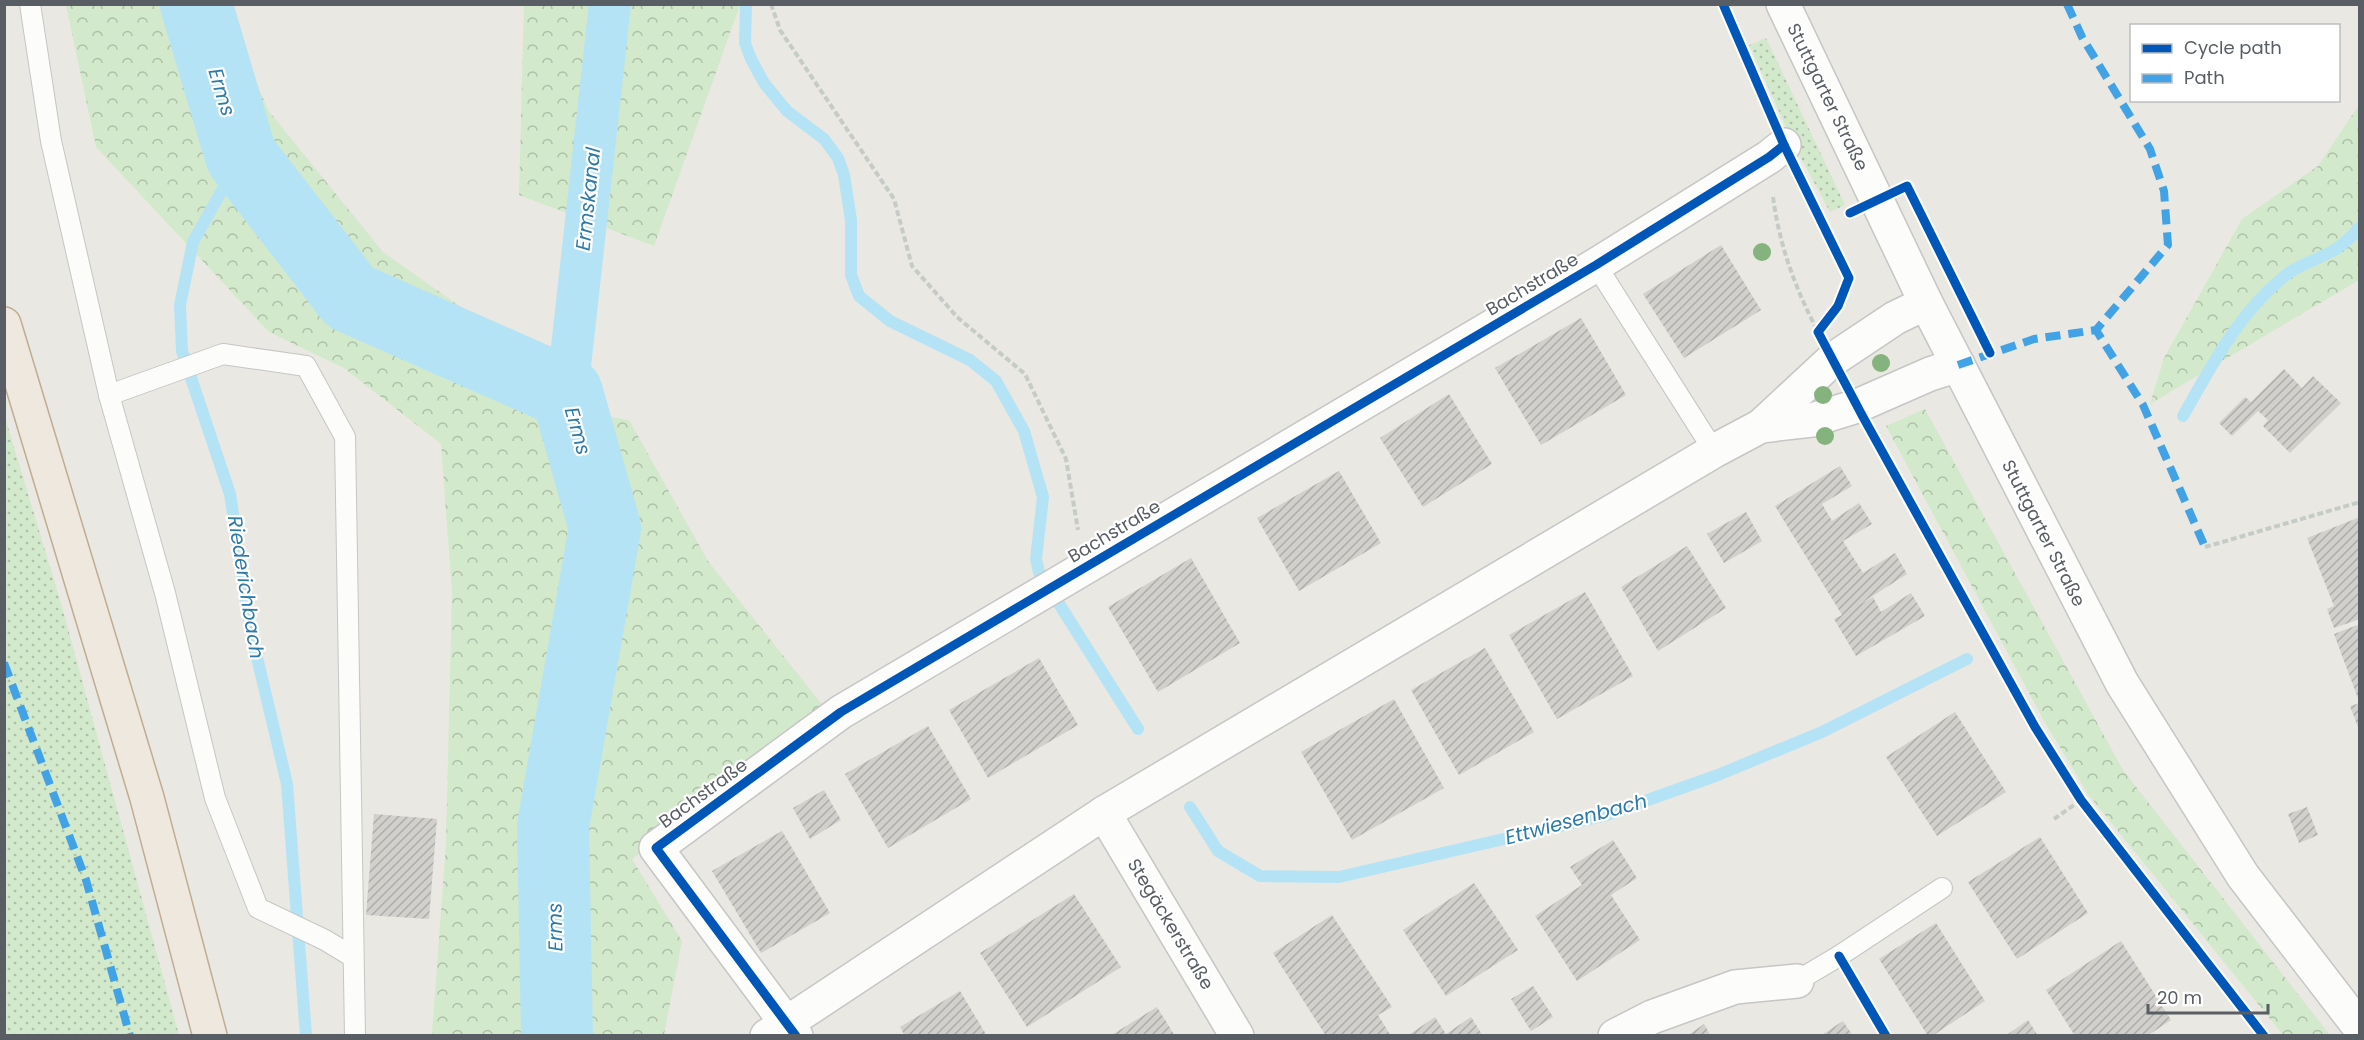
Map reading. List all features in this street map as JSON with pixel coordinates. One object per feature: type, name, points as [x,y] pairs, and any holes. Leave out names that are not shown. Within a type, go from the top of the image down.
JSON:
[{"type":"highway","points":[[4,324],[147,798],[210,1035]]},
{"type":"street","name":"Stuttgarter Straße","points":[[1783,4],[1926,303],[2122,683],[2243,876],[2360,1028]]},
{"type":"street","name":"Bachstraße","points":[[1777,151],[1596,265],[841,712],[656,848],[784,1031],[1104,813],[1714,451],[1761,426],[1832,360],[1895,318],[1926,303]]},
{"type":"street","name":"Bachstraße","points":[[1761,426],[1812,420],[1857,406],[1930,374],[1958,365]]},
{"type":"street","name":"Stegäckerstraße","points":[[1104,813],[1237,1035]]},
{"type":"street","points":[[1615,1035],[1652,1017],[1735,987],[1797,981]]},
{"type":"lane","points":[[30,4],[51,141],[109,395],[165,592],[215,798],[258,908],[325,940],[353,957]]},
{"type":"lane","points":[[1596,265],[1714,451]]},
{"type":"lane","points":[[109,395],[223,354],[306,366],[345,436],[355,1035]]},
{"type":"lane","points":[[1797,981],[1942,888]]},
{"type":"path","points":[[771,4],[780,30],[894,199],[912,266],[957,317],[1024,374],[1066,459],[1080,571]]},
{"type":"path","points":[[1777,151],[1775,210],[1785,256],[1798,292],[1818,332]]},
{"type":"path","points":[[2205,547],[2360,502]]},
{"type":"path","points":[[2054,819],[2081,800]]},
{"type":"green space","points":[[66,5],[224,5],[268,110],[383,252],[495,331],[508,400],[629,420],[708,561],[828,712],[632,859],[682,941],[664,1035],[432,1035],[446,843],[452,592],[441,444],[344,368],[269,332],[96,147]]},
{"type":"green space","points":[[524,5],[740,5],[654,246],[519,195]]},
{"type":"green space","points":[[1766,38],[1845,205],[1830,212],[1796,149],[1749,45]]},
{"type":"green space","points":[[2359,105],[2359,280],[2150,404],[2164,358],[2242,219],[2318,166]]},
{"type":"green space","points":[[1925,409],[2123,770],[2330,1035],[2283,1035],[2088,794],[2043,719],[1886,426]]},
{"type":"green space","points":[[5,417],[62,607],[179,1035],[5,1035]]},
{"type":"building","points":[[1721,245],[1761,310],[1684,358],[1643,294]]},
{"type":"building","points":[[1581,318],[1626,395],[1541,445],[1495,368]]},
{"type":"building","points":[[2284,369],[2302,388],[2313,376],[2341,403],[2290,453],[2263,426],[2268,420],[2258,411],[2232,436],[2219,423],[2245,397],[2251,402]]},
{"type":"building","points":[[1449,394],[1492,464],[1423,507],[1380,438]]},
{"type":"building","points":[[1840,466],[1852,486],[1822,504],[1832,521],[1859,503],[1872,524],[1843,541],[1863,573],[1895,553],[1907,574],[1857,606],[1873,597],[1881,612],[1911,593],[1925,616],[1856,656],[1834,619],[1842,615],[1775,506]]},
{"type":"building","points":[[1339,471],[1381,543],[1299,591],[1257,518]]},
{"type":"building","points":[[1746,512],[1762,541],[1724,563],[1707,534]]},
{"type":"building","points":[[2360,517],[2360,619],[2334,628],[2327,609],[2334,606],[2307,538]]},
{"type":"building","points":[[1687,546],[1726,608],[1658,651],[1621,587]]},
{"type":"building","points":[[1191,558],[1240,643],[1158,692],[1108,607]]},
{"type":"building","points":[[1585,592],[1633,676],[1557,719],[1509,635]]},
{"type":"building","points":[[2360,624],[2360,701],[2359,701],[2334,634]]},
{"type":"building","points":[[1485,648],[1534,732],[1459,775],[1411,690]]},
{"type":"building","points":[[1039,658],[1078,725],[988,778],[949,710]]},
{"type":"building","points":[[1394,699],[1444,788],[1352,840],[1301,752]]},
{"type":"building","points":[[2360,703],[2360,730],[2359,730],[2350,706]]},
{"type":"building","points":[[1955,712],[2006,792],[1937,836],[1886,757]]},
{"type":"building","points":[[928,726],[971,799],[888,848],[845,774]]},
{"type":"building","points":[[824,790],[841,820],[810,839],[793,808]]},
{"type":"building","points":[[2307,807],[2318,835],[2299,843],[2288,814]]},
{"type":"building","points":[[374,814],[437,819],[429,919],[366,915]]},
{"type":"building","points":[[782,831],[830,913],[761,953],[712,871]]},
{"type":"building","points":[[2040,837],[2088,913],[2017,959],[1968,882]]},
{"type":"building","points":[[1613,840],[1637,878],[1611,895],[1640,940],[1577,981],[1535,916],[1582,885],[1570,867]]},
{"type":"building","points":[[1474,883],[1518,950],[1446,996],[1403,930]]},
{"type":"building","points":[[1074,894],[1121,967],[1027,1027],[980,953]]},
{"type":"building","points":[[1332,915],[1392,1007],[1378,1015],[1391,1036],[1326,1036],[1273,953]]},
{"type":"building","points":[[1936,923],[1985,1001],[1932,1036],[1928,1036],[1879,959]]},
{"type":"building","points":[[2121,941],[2171,1020],[2147,1036],[2075,1036],[2046,990]]},
{"type":"building","points":[[1533,986],[1553,1017],[1531,1031],[1511,999]]},
{"type":"building","points":[[960,991],[987,1036],[905,1036],[900,1027]]},
{"type":"building","points":[[1157,1007],[1175,1036],[1110,1036]]},
{"type":"building","points":[[1435,1017],[1446,1034],[1471,1017],[1483,1036],[1407,1036]]},
{"type":"building","points":[[2028,1020],[2038,1036],[2005,1036]]},
{"type":"building","points":[[1843,1021],[1853,1036],[1820,1036]]},
{"type":"building","points":[[1704,1024],[1711,1036],[1687,1036]]},
{"type":"waterway","name":"Erms","points":[[196,4],[241,156],[350,297],[567,393],[605,528],[553,826],[557,1036]]},
{"type":"waterway","name":"Ermskanal","points":[[567,393],[610,4]]},
{"type":"waterway","name":"Ettwiesenbach","points":[[746,4],[745,43],[764,83],[787,111],[824,139],[838,158],[844,175],[851,220],[851,275],[859,296],[890,321],[970,360],[996,381],[1024,431],[1043,497],[1036,559],[1039,572],[1138,729]]},
{"type":"waterway","name":"Riederichbach","points":[[241,156],[193,242],[180,305],[182,351],[230,494],[251,632],[287,784],[306,1036]]},
{"type":"waterway","name":"Ettwiesenbach","points":[[2183,416],[2228,340],[2254,305],[2286,275],[2336,249],[2360,227]]},
{"type":"waterway","name":"Ettwiesenbach","points":[[1190,807],[1218,851],[1260,876],[1339,877],[1603,816],[1718,775],[1822,732],[1967,659]]},
{"type":"marked path","points":[[2067,4],[2082,37],[2150,149],[2164,191],[2168,245],[2096,330]]},
{"type":"marked path","points":[[1958,365],[2034,339],[2096,330],[2143,405],[2205,547]]},
{"type":"marked path","points":[[4,663],[86,880],[130,1036]]},
{"type":"cycle path","points":[[1723,4],[1784,145],[1849,278],[1838,306],[1818,332],[2035,727],[2081,800],[2264,1036]]},
{"type":"cycle path","points":[[796,1036],[656,848],[841,712],[1596,265],[1769,157],[1784,145]]},
{"type":"cycle path","points":[[1850,213],[1907,186],[1990,353]]},
{"type":"cycle path","points":[[1839,956],[1886,1036]]}]
